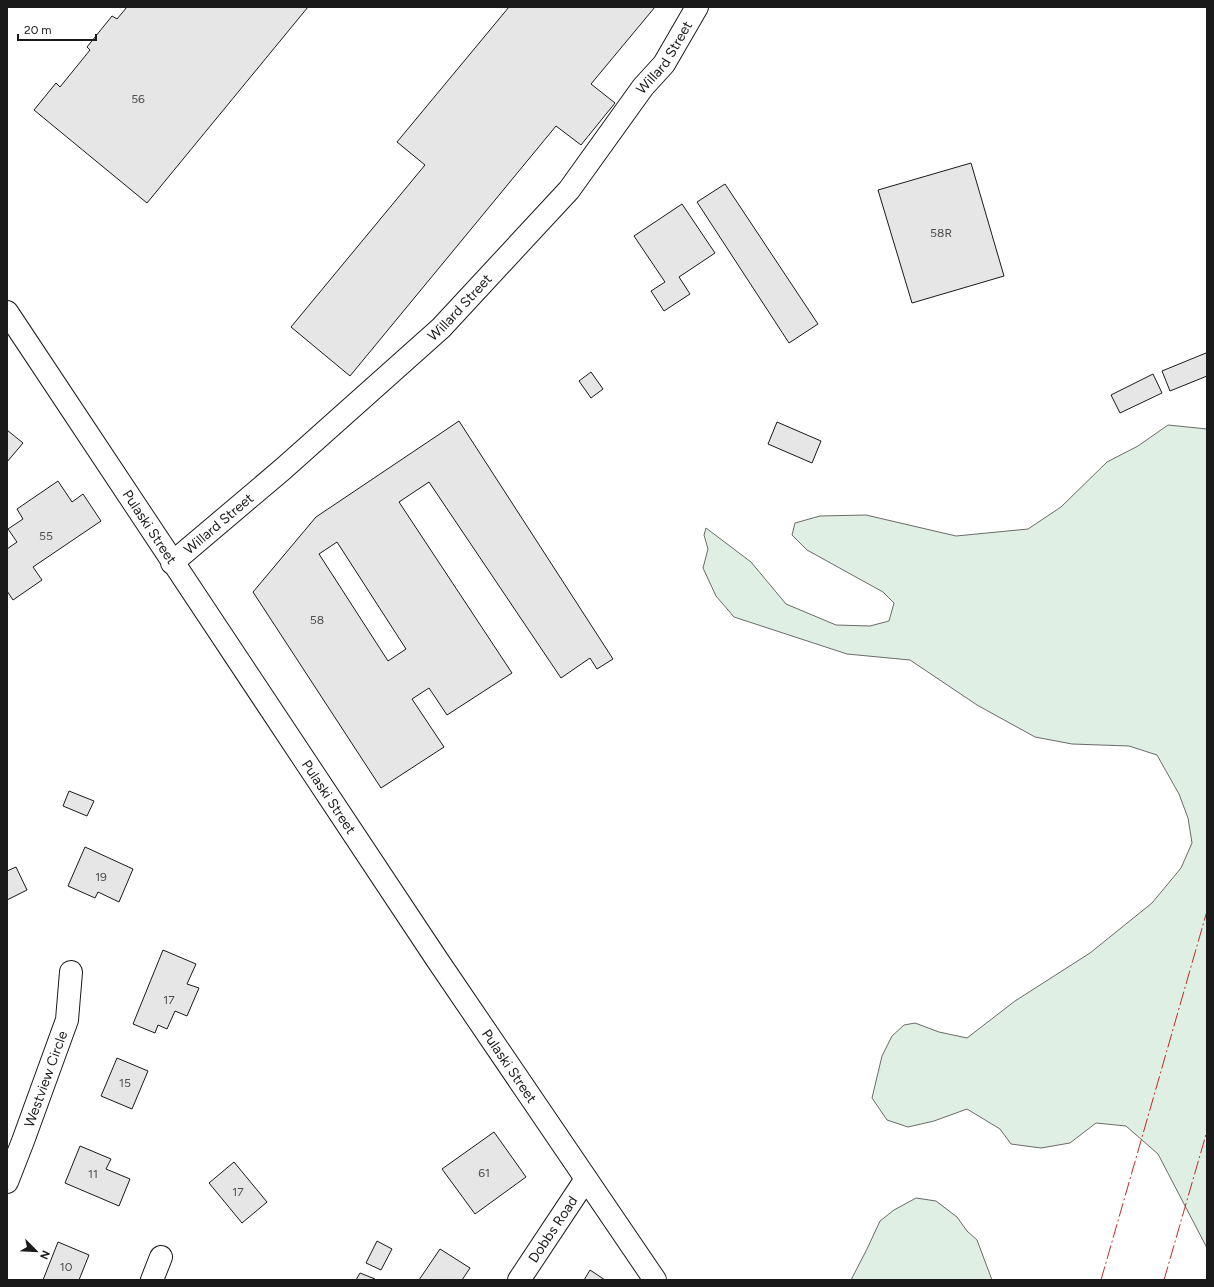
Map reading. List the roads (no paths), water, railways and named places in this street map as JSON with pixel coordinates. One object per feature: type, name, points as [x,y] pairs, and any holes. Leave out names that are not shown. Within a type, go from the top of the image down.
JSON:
[{"type":"main road","name":"Willard Street","points":[[172,563],[283,469],[441,328],[569,190],[643,87],[664,64],[697,7]]},
{"type":"main road","name":"Pulaski Street","points":[[7,312],[172,563],[436,958],[655,1280]]},
{"type":"main road","name":"Westview Circle","points":[[7,1182],[67,1020],[71,972]]},
{"type":"main road","name":"Dobbs Road","points":[[519,1280],[586,1179]]},
{"type":"main road","points":[[152,1280],[162,1257]]}]
